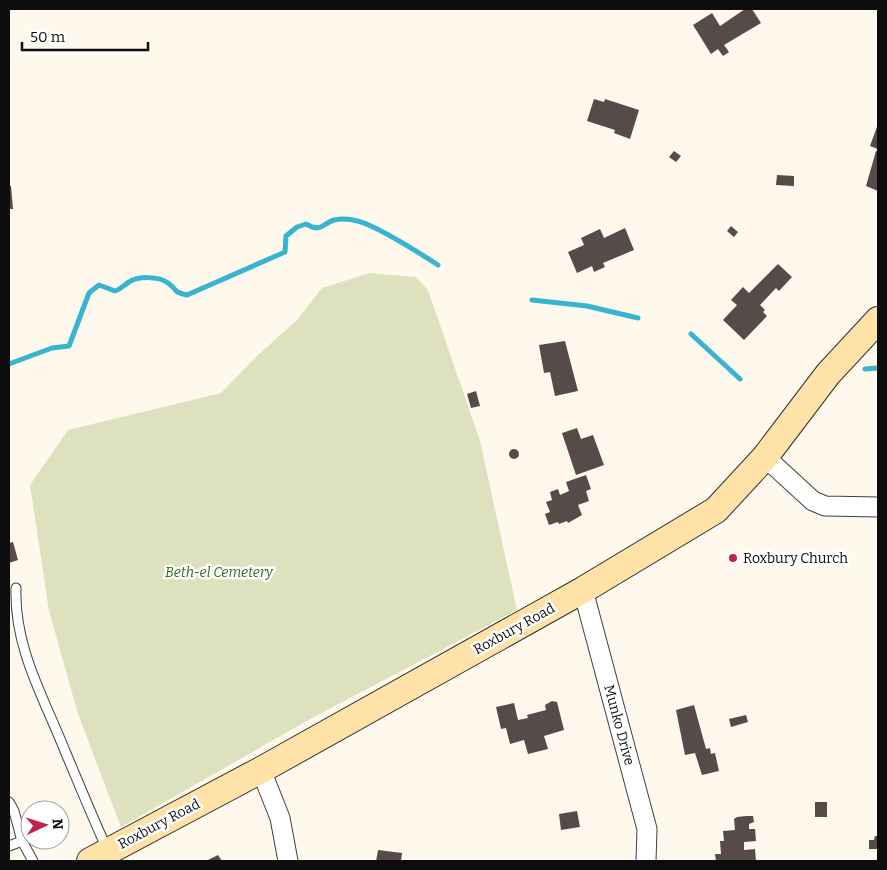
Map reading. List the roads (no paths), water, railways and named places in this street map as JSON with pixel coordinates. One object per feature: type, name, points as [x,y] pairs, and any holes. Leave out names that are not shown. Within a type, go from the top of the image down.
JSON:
[{"type":"street","name":"Roxbury Road","points":[[99,856],[261,770],[583,590],[716,510],[765,457],[828,374],[878,320]]},
{"type":"street","points":[[765,457],[813,501],[825,506],[878,507]]},
{"type":"street","name":"Munko Drive","points":[[583,590],[647,829],[646,861]]},
{"type":"street","points":[[261,770],[280,818],[288,861]]},
{"type":"lane","points":[[16,588],[16,603],[24,654],[99,856]]},
{"type":"lane","points":[[9,802],[14,811],[20,834]]},
{"type":"lane","points":[[27,850],[33,861]]},
{"type":"waterway","points":[[9,364],[52,348],[69,346],[89,293],[99,285],[115,291],[133,280],[154,278],[164,281],[177,292],[187,295],[285,252],[286,236],[297,227],[306,224],[318,228],[336,220],[349,219],[361,222],[396,239],[438,265]]},
{"type":"waterway","points":[[532,300],[587,306],[638,318]]},
{"type":"waterway","points":[[691,334],[740,379]]},
{"type":"waterway","points":[[865,369],[878,368]]},
{"type":"place","name":"Roxbury Church","points":[[733,558]]},
{"type":"park label","name":"Beth-el Cemetery","points":[[219,572]]}]
